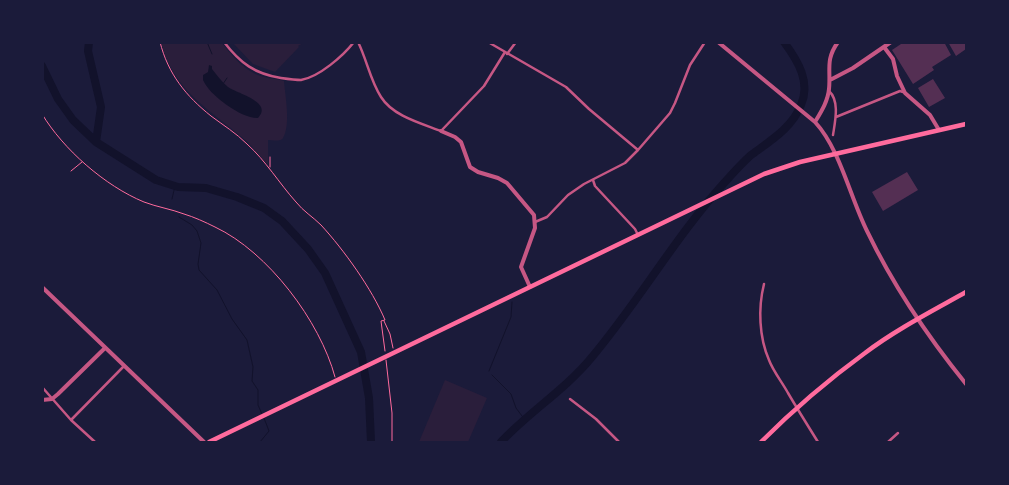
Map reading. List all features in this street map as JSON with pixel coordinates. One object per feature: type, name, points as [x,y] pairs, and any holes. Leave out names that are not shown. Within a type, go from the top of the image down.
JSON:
[{"type":"main road","points":[[209,442],[261,418],[336,378],[391,355],[760,176],[800,162],[966,124]]},
{"type":"main road","points":[[761,442],[797,408],[865,352],[966,292]]},
{"type":"street","points":[[224,42],[238,59],[253,70],[266,75],[296,80],[316,73],[338,58],[356,42],[386,104],[395,111],[455,137],[461,142],[468,163],[474,170],[498,178],[510,186],[534,215],[535,228],[520,267],[530,287]]},
{"type":"street","points":[[488,42],[566,87],[638,150]]},
{"type":"street","points":[[441,130],[484,86],[506,53],[516,42]]},
{"type":"street","points":[[535,222],[546,217],[568,194],[624,163],[638,150],[670,113],[690,65],[705,42]]},
{"type":"street","points":[[718,42],[809,117],[827,137],[865,229],[894,282],[918,319],[966,384]]},
{"type":"street","points":[[814,122],[826,101],[830,80],[828,67],[838,42]]},
{"type":"street","points":[[830,80],[853,68],[891,42]]},
{"type":"street","points":[[884,47],[893,59],[897,76],[905,92],[930,114],[939,130]]},
{"type":"street","points":[[829,91],[833,95],[836,117],[833,135]]},
{"type":"street","points":[[836,117],[900,91],[905,92]]},
{"type":"street","points":[[593,180],[595,186],[638,235]]},
{"type":"street","points":[[764,284],[760,298],[762,338],[769,360],[818,442]]},
{"type":"street","points":[[42,287],[204,442]]},
{"type":"street","points":[[42,400],[52,398],[105,348]]},
{"type":"street","points":[[71,420],[124,366]]},
{"type":"street","points":[[42,387],[71,420],[95,442]]},
{"type":"street","points":[[570,399],[596,419],[619,442]]},
{"type":"street","points":[[888,442],[898,433]]},
{"type":"path","points":[[160,42],[170,71],[183,90],[211,116],[234,131],[248,144],[298,204],[329,235],[372,294],[390,334],[393,348]]},
{"type":"path","points":[[42,114],[62,141],[83,161],[99,175],[129,195],[143,202],[189,215],[217,227],[251,250],[271,270],[306,314],[326,350],[336,378]]},
{"type":"path","points":[[270,157],[270,169]]},
{"type":"path","points":[[71,171],[83,161]]},
{"type":"path","points":[[384,320],[385,351]]},
{"type":"path","points":[[386,360],[392,413],[392,442]]},
{"type":"shaded area","points":[[161,43],[222,43],[235,59],[251,72],[284,81],[287,126],[283,138],[280,140],[268,140],[268,164],[247,142],[194,98],[184,87],[167,60]]},
{"type":"shaded area","points":[[233,43],[303,43],[298,46],[275,72],[253,64]]},
{"type":"shaded area","points":[[209,65],[212,66],[212,69],[228,87],[258,103],[262,112],[258,118],[243,115],[219,99],[206,86],[203,75],[208,72]]},
{"type":"shaded area","points":[[445,380],[487,398],[468,442],[419,442]]},
{"type":"building","points":[[904,42],[944,42],[951,55],[932,67],[934,70],[913,84],[892,50]]},
{"type":"building","points":[[948,42],[966,42],[966,49],[956,56]]},
{"type":"building","points":[[933,79],[945,98],[929,107],[918,88]]},
{"type":"building","points":[[907,172],[918,190],[883,211],[872,192]]},
{"type":"waterway","points":[[85,42],[88,51]]},
{"type":"waterway","points":[[89,42],[88,51],[101,107],[96,142]]},
{"type":"waterway","points":[[207,42],[212,54]]},
{"type":"waterway","points":[[501,442],[582,369],[626,314],[707,203],[744,161],[773,139],[792,121],[801,105],[805,88],[798,64],[784,42]]},
{"type":"waterway","points":[[42,66],[58,99],[73,120],[96,142],[156,180],[178,187],[206,188],[237,197],[264,208],[282,221],[308,249],[325,273],[361,352],[369,398],[371,442]]},
{"type":"waterway","points":[[223,84],[227,78]]},
{"type":"waterway","points":[[172,199],[175,186]]},
{"type":"waterway","points":[[179,217],[192,225],[197,231],[201,243],[199,270],[217,290],[232,319],[247,340],[253,367],[252,381],[258,390],[258,405],[262,414]]},
{"type":"waterway","points":[[489,371],[511,317],[512,302]]},
{"type":"waterway","points":[[492,375],[511,394],[516,408],[525,420]]},
{"type":"waterway","points":[[260,442],[269,431],[264,418]]}]
